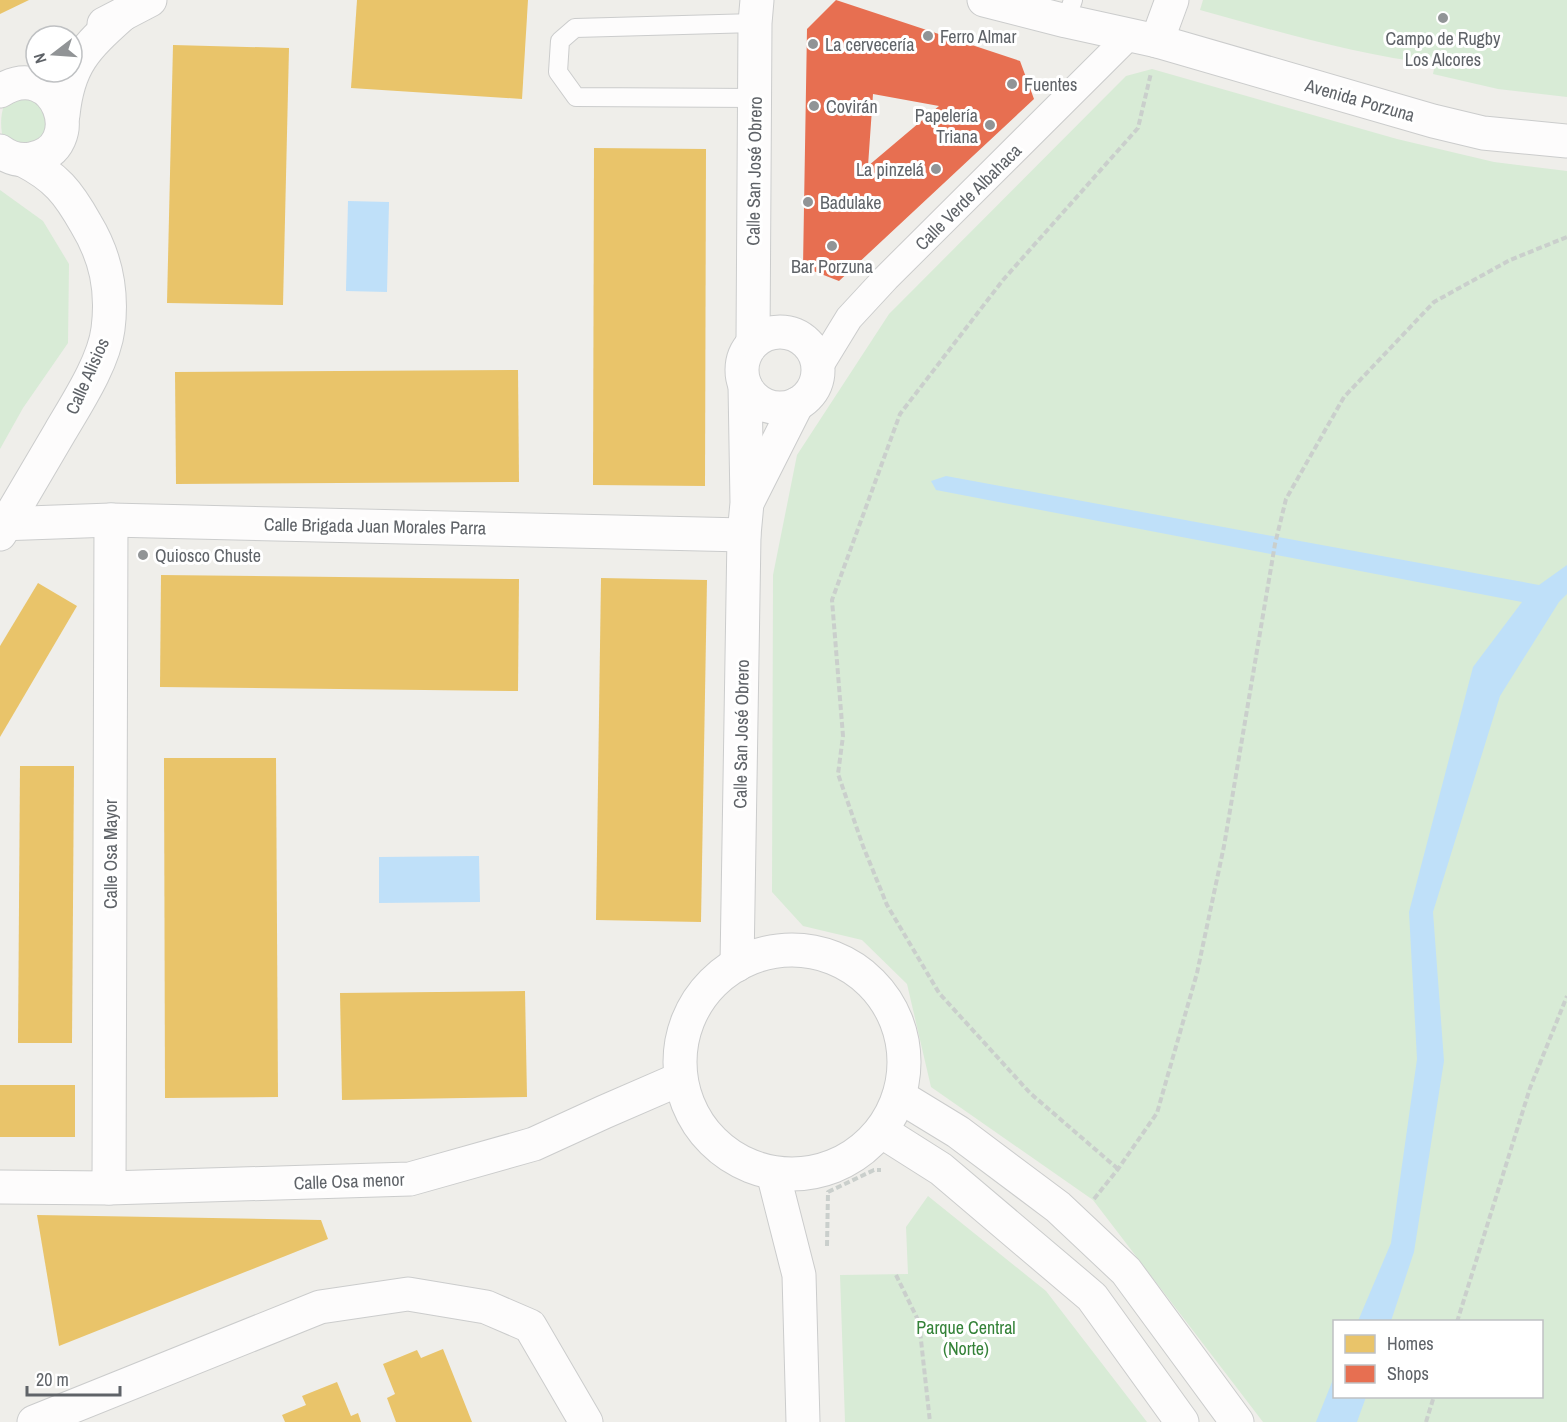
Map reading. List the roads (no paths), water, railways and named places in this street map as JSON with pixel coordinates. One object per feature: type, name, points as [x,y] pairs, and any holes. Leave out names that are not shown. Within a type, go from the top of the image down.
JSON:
[{"type":"street","name":"Avenida Porzuna","points":[[984,0],[1069,10],[1146,48],[1433,121],[1483,133],[1567,141]]},
{"type":"street","name":"Calle Verde Albahaca","points":[[819,368],[849,318],[864,302],[1146,48],[1172,0]]},
{"type":"street","points":[[84,36],[136,7]]},
{"type":"street","points":[[7,155],[34,159],[53,147],[60,138],[63,127],[65,89],[73,70],[102,32],[136,7]]},
{"type":"street","name":"Calle San José Obrero","points":[[753,342],[756,12]]},
{"type":"street","points":[[20,82],[46,89],[59,105],[63,116]]},
{"type":"street","name":"Calle Alisios","points":[[2,527],[78,403],[95,368],[108,331],[110,296],[106,265],[92,234],[73,202],[59,184],[44,171],[7,155]]},
{"type":"street","points":[[786,331],[802,338],[814,351],[819,368],[818,379],[809,396],[797,404],[782,408],[767,406],[753,398],[745,385],[741,370],[744,355],[753,342],[768,333],[786,331]]},
{"type":"street","name":"Calle San José Obrero","points":[[737,965],[744,536],[747,503],[745,385]]},
{"type":"street","name":"Calle San José Obrero","points":[[747,503],[797,404]]},
{"type":"street","name":"Calle Brigada Juan Morales Parra","points":[[2,527],[111,520],[744,536]]},
{"type":"street","name":"Calle Osa Mayor","points":[[109,1188],[111,520]]},
{"type":"street","points":[[797,950],[838,960],[871,982],[894,1014],[903,1044],[903,1083],[895,1109],[873,1141],[826,1171],[787,1176],[772,1173],[717,1148],[692,1116],[680,1079],[684,1030],[698,1000],[725,971],[737,965],[758,954],[797,950]]},
{"type":"street","name":"Calle Osa menor","points":[[0,1186],[109,1188],[410,1179],[534,1144],[680,1079]]},
{"type":"street","points":[[899,1096],[958,1132],[1058,1207],[1126,1271],[1237,1422]]},
{"type":"street","points":[[880,1131],[940,1169],[1092,1297],[1182,1422]]},
{"type":"street","points":[[772,1173],[799,1275],[803,1422]]},
{"type":"street","points":[[34,1422],[320,1306],[408,1294],[486,1307],[530,1326],[586,1422]]},
{"type":"lane","points":[[755,98],[576,97],[558,72],[560,40],[575,28],[756,12]]},
{"type":"water","points":[[348,201],[389,202],[387,292],[346,291]]},
{"type":"water","points":[[946,476],[1539,585],[1567,565],[1567,594],[1559,602],[1500,696],[1433,912],[1444,1061],[1414,1252],[1391,1320],[1358,1320],[1391,1243],[1417,1059],[1409,912],[1473,667],[1522,602],[936,490],[931,481]]},
{"type":"water","points":[[479,856],[480,902],[379,903],[379,857]]},
{"type":"water","points":[[1333,1380],[1333,1398],[1366,1398],[1357,1422],[1316,1422]]},
{"type":"place","name":"Campo de Rugby Los Alcores","points":[[1443,18]]},
{"type":"place","name":"Ferro Almar","points":[[928,36]]},
{"type":"place","name":"La cervecería","points":[[813,44]]},
{"type":"place","name":"Fuentes","points":[[1012,84]]},
{"type":"place","name":"Covirán","points":[[814,106]]},
{"type":"place","name":"Papelería Triana","points":[[990,125]]},
{"type":"place","name":"La pinzelá","points":[[936,169]]},
{"type":"place","name":"Badulake","points":[[808,202]]},
{"type":"place","name":"Bar Porzuna","points":[[832,246]]},
{"type":"place","name":"Quiosco Chuste","points":[[143,555]]},
{"type":"park label","name":"Parque Central (Norte)","points":[[966,1337]]}]
